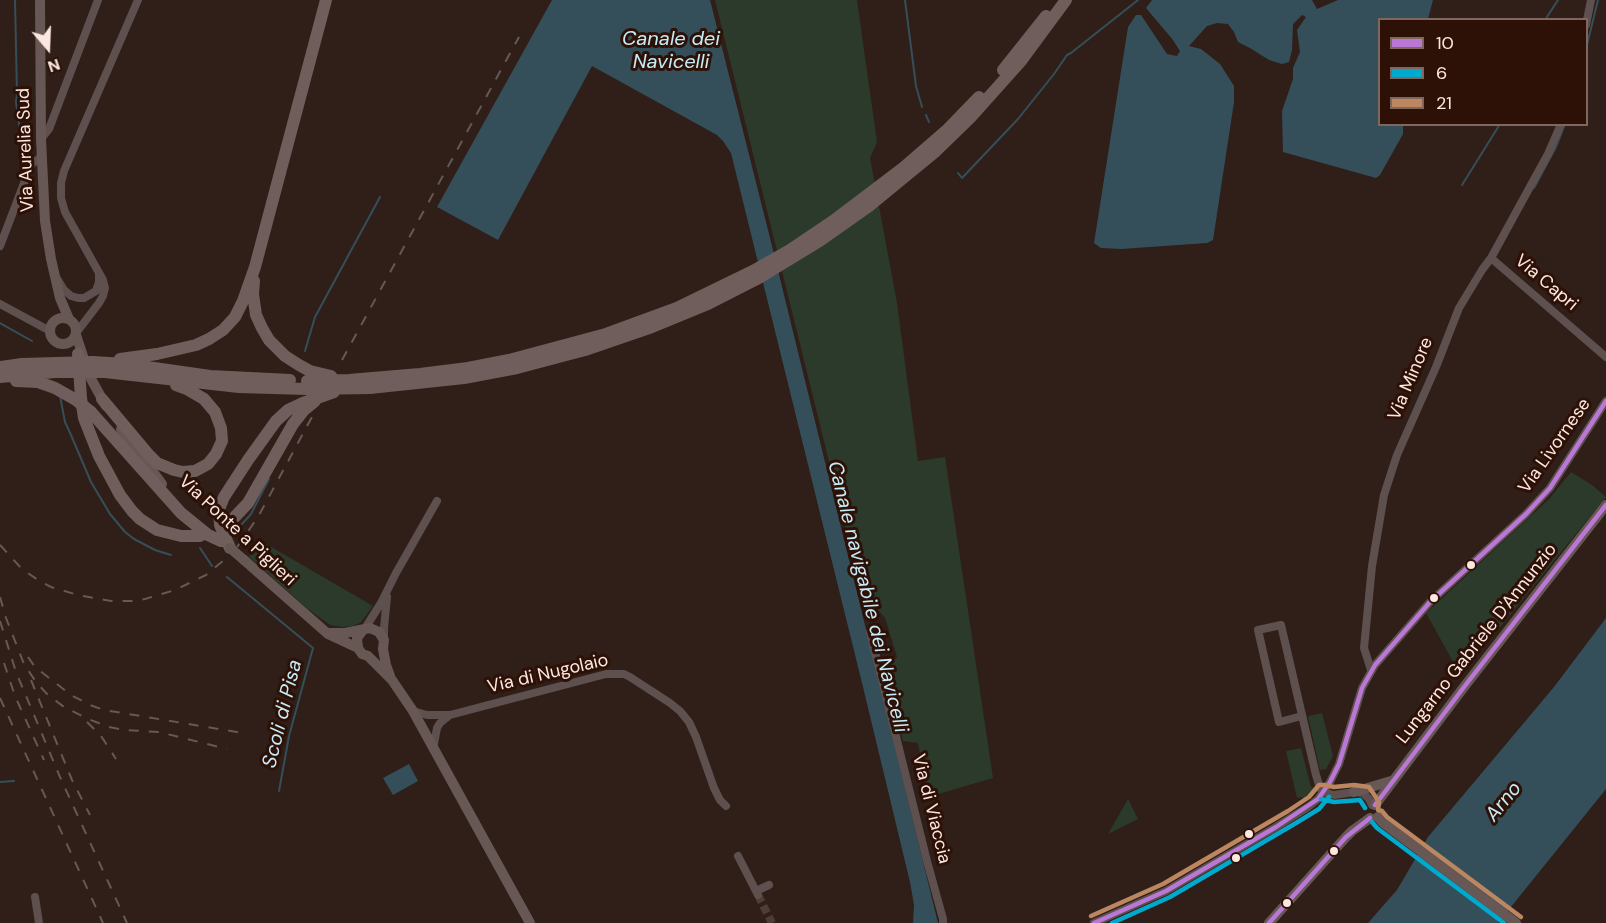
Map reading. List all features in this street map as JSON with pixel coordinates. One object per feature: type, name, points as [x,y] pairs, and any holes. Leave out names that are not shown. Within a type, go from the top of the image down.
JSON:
[{"type":"highway","points":[[0,367],[84,358],[141,356],[180,349],[209,339],[230,324],[240,309],[255,267],[326,0]]},
{"type":"highway","points":[[0,377],[69,372],[140,376],[239,387],[420,383],[482,375],[561,357],[610,342],[687,313],[733,291],[790,259],[845,224],[906,171],[995,80],[1057,0]]},
{"type":"highway","points":[[906,171],[953,136],[1034,45],[1066,0]]},
{"type":"highway","points":[[255,267],[254,305],[258,321],[269,340],[285,356],[299,365],[350,384]]},
{"type":"highway","points":[[84,358],[126,364],[182,380],[215,412],[221,428],[222,441],[208,464],[195,471],[174,470],[149,456],[102,399]]},
{"type":"highway","points":[[84,358],[81,398],[84,418],[99,456],[120,495],[140,519],[157,530],[181,536],[200,536]]},
{"type":"highway","points":[[0,382],[29,381],[50,386],[76,400],[91,412],[180,513],[208,535],[225,544]]},
{"type":"highway","points":[[225,544],[219,519],[219,509],[224,496],[276,421],[296,406],[350,384]]},
{"type":"highway","points":[[229,523],[248,503],[293,424],[304,410],[321,397]]},
{"type":"main road","name":"Via Aurelia Sud","points":[[40,0],[40,139],[45,221],[53,271],[65,319]]},
{"type":"main road","points":[[65,319],[75,325],[76,334],[74,339],[67,344],[61,344],[52,338],[50,331],[52,324],[65,319]]},
{"type":"main road","name":"Via Ponte a Piglieri","points":[[76,334],[90,377],[102,399],[128,440],[182,505],[321,629],[358,648]]},
{"type":"main road","name":"Via Ponte a Piglieri","points":[[67,344],[84,358]]},
{"type":"main road","name":"Lungarno Gabriele D'Annunzio","points":[[1373,805],[1606,505]]},
{"type":"main road","points":[[321,629],[328,633],[338,634],[370,628],[376,630],[381,634],[386,665],[392,680]]},
{"type":"main road","points":[[363,630],[357,638],[358,648],[392,680],[413,711],[530,923]]},
{"type":"main road","points":[[368,656],[378,654],[384,644]]},
{"type":"main road","points":[[1354,792],[1391,782]]},
{"type":"main road","points":[[1269,923],[1352,831],[1381,813],[1381,809],[1373,805]]},
{"type":"main road","points":[[1374,818],[1516,923]]},
{"type":"street","points":[[40,139],[49,129],[98,0]]},
{"type":"street","points":[[76,334],[99,303],[104,293],[104,283],[68,219],[61,202],[60,188],[64,171],[138,0]]},
{"type":"street","points":[[1588,19],[1591,0]]},
{"type":"street","name":"Via Minore","points":[[1371,670],[1364,648],[1372,566],[1384,495],[1397,455],[1459,308],[1491,258],[1548,154],[1560,126]]},
{"type":"street","points":[[0,246],[31,165],[42,156]]},
{"type":"street","name":"Via Capri","points":[[1491,258],[1606,357]]},
{"type":"street","points":[[53,271],[64,290],[78,298],[88,297],[96,291],[99,274]]},
{"type":"street","points":[[0,304],[50,331]]},
{"type":"street","points":[[65,319],[89,315]]},
{"type":"street","name":"Via Livornese","points":[[1094,923],[1166,891],[1311,805],[1323,792],[1339,764],[1360,693],[1379,658],[1430,602],[1526,514],[1550,488],[1606,401]]},
{"type":"street","points":[[363,630],[437,501]]},
{"type":"street","points":[[384,644],[389,588]]},
{"type":"street","points":[[1302,716],[1279,722],[1258,630],[1281,625],[1320,788],[1323,792],[1334,795],[1364,793],[1373,805]]},
{"type":"street","name":"Via di Viaccia","points":[[870,632],[943,923]]},
{"type":"street","name":"Via di Nugolaio","points":[[413,711],[427,715],[450,715],[606,674],[624,674],[680,711],[696,737],[714,788],[726,807]]},
{"type":"street","points":[[433,749],[436,728],[450,715]]},
{"type":"street","points":[[738,856],[757,893],[769,885]]},
{"type":"street","points":[[35,897],[39,923]]},
{"type":"green space","points":[[715,0],[857,0],[877,142],[870,158],[897,303],[918,461],[945,457],[993,778],[928,797],[918,743],[903,741],[889,688],[888,665],[897,657],[885,618],[861,591]]},
{"type":"green space","points":[[1571,472],[1606,497],[1461,675],[1426,613],[1549,499]]},
{"type":"green space","points":[[261,541],[373,606],[361,622],[353,626],[330,625],[308,609],[249,557]]},
{"type":"green space","points":[[1322,713],[1333,756],[1326,769],[1320,770],[1308,716]]},
{"type":"green space","points":[[1301,748],[1311,787],[1315,788],[1305,803],[1302,797],[1297,798],[1286,751]]},
{"type":"green space","points":[[1128,799],[1138,819],[1108,834]]},
{"type":"water","name":"Canale dei Navicelli","points":[[552,0],[710,0],[938,923],[913,923],[914,905],[910,882],[863,687],[731,153],[723,141],[717,135],[592,66],[498,240],[437,207]]},
{"type":"water","points":[[1152,0],[1312,0],[1317,9],[1338,0],[1433,0],[1428,18],[1378,18],[1378,126],[1403,126],[1403,134],[1380,175],[1376,178],[1283,152],[1282,111],[1293,79],[1293,68],[1300,52],[1297,30],[1306,17],[1302,15],[1293,24],[1289,62],[1282,64],[1269,60],[1238,42],[1228,24],[1217,23],[1207,26],[1189,46],[1201,49],[1220,64],[1234,86],[1234,102],[1213,240],[1207,243],[1121,249],[1101,248],[1094,243],[1128,27],[1136,15],[1141,15],[1167,54],[1177,56],[1180,51],[1146,8]]},
{"type":"water","name":"Arno","points":[[1606,618],[1606,789],[1498,923],[1368,923],[1397,890],[1428,837],[1554,687]]},
{"type":"water","points":[[409,764],[418,781],[393,795],[383,778]]},
{"type":"waterway","name":"Scoli di Pisa","points":[[15,0],[16,102],[20,131]]},
{"type":"waterway","points":[[905,0],[916,86],[922,107]]},
{"type":"waterway","points":[[958,173],[962,178],[1018,119],[1067,55],[1138,0]]},
{"type":"waterway","points":[[1546,18],[1558,0]]},
{"type":"waterway","points":[[1588,41],[1598,0]]},
{"type":"waterway","points":[[926,115],[929,122]]},
{"type":"waterway","points":[[1462,185],[1499,126]]},
{"type":"waterway","points":[[1534,188],[1556,147],[1564,126]]},
{"type":"waterway","points":[[305,351],[315,317],[380,197]]},
{"type":"waterway","name":"Scoli di Pisa","points":[[0,323],[32,341]]},
{"type":"waterway","name":"Scoli di Pisa","points":[[60,396],[65,422],[91,482],[110,514],[134,539],[171,555]]},
{"type":"waterway","points":[[230,532],[251,514],[269,479]]},
{"type":"waterway","name":"Scoli di Pisa","points":[[200,548],[212,566]]},
{"type":"waterway","name":"Scoli di Pisa","points":[[227,577],[313,648],[289,736],[279,791]]},
{"type":"waterway","points":[[0,782],[14,781]]},
{"type":"tunnel","points":[[758,895],[772,923]]},
{"type":"railway","points":[[342,360],[519,37]]},
{"type":"railway","points":[[237,547],[258,517],[313,415]]},
{"type":"railway","points":[[0,545],[22,569],[41,582],[78,595],[111,601],[134,601],[175,590],[206,575],[230,555]]},
{"type":"railway","points":[[0,597],[24,664],[48,695],[64,707],[109,727],[159,732],[227,749]]},
{"type":"railway","points":[[0,621],[16,672],[60,777],[127,923]]},
{"type":"railway","points":[[28,657],[35,667],[71,695],[104,710],[243,733]]},
{"type":"railway","points":[[4,663],[15,696],[44,760]]},
{"type":"railway","points":[[31,680],[72,780],[90,815]]},
{"type":"railway","points":[[0,698],[103,923]]},
{"type":"railway","points":[[87,722],[101,736],[116,759]]},
{"type":"transit line","name":"10","points":[[1094,923],[1166,891],[1276,827],[1318,799],[1339,764],[1362,688],[1375,665],[1430,602],[1526,514],[1550,488],[1606,401]]},
{"type":"transit line","name":"10","points":[[1375,805],[1606,505]]},
{"type":"transit line","name":"21","points":[[1091,916],[1163,884],[1288,811],[1309,797],[1319,785],[1334,787],[1354,785],[1369,787],[1379,802],[1378,810],[1521,917]]},
{"type":"transit line","name":"6","points":[[1112,923],[1170,897],[1319,809],[1329,797]]},
{"type":"transit line","name":"6","points":[[1321,799],[1334,802],[1360,800],[1365,808]]},
{"type":"transit line","name":"10","points":[[1269,923],[1346,837],[1370,818]]},
{"type":"transit line","name":"6","points":[[1372,822],[1504,923]]},
{"type":"water label","name":"Canale navigabile dei Navicelli","points":[[867,597]]}]
